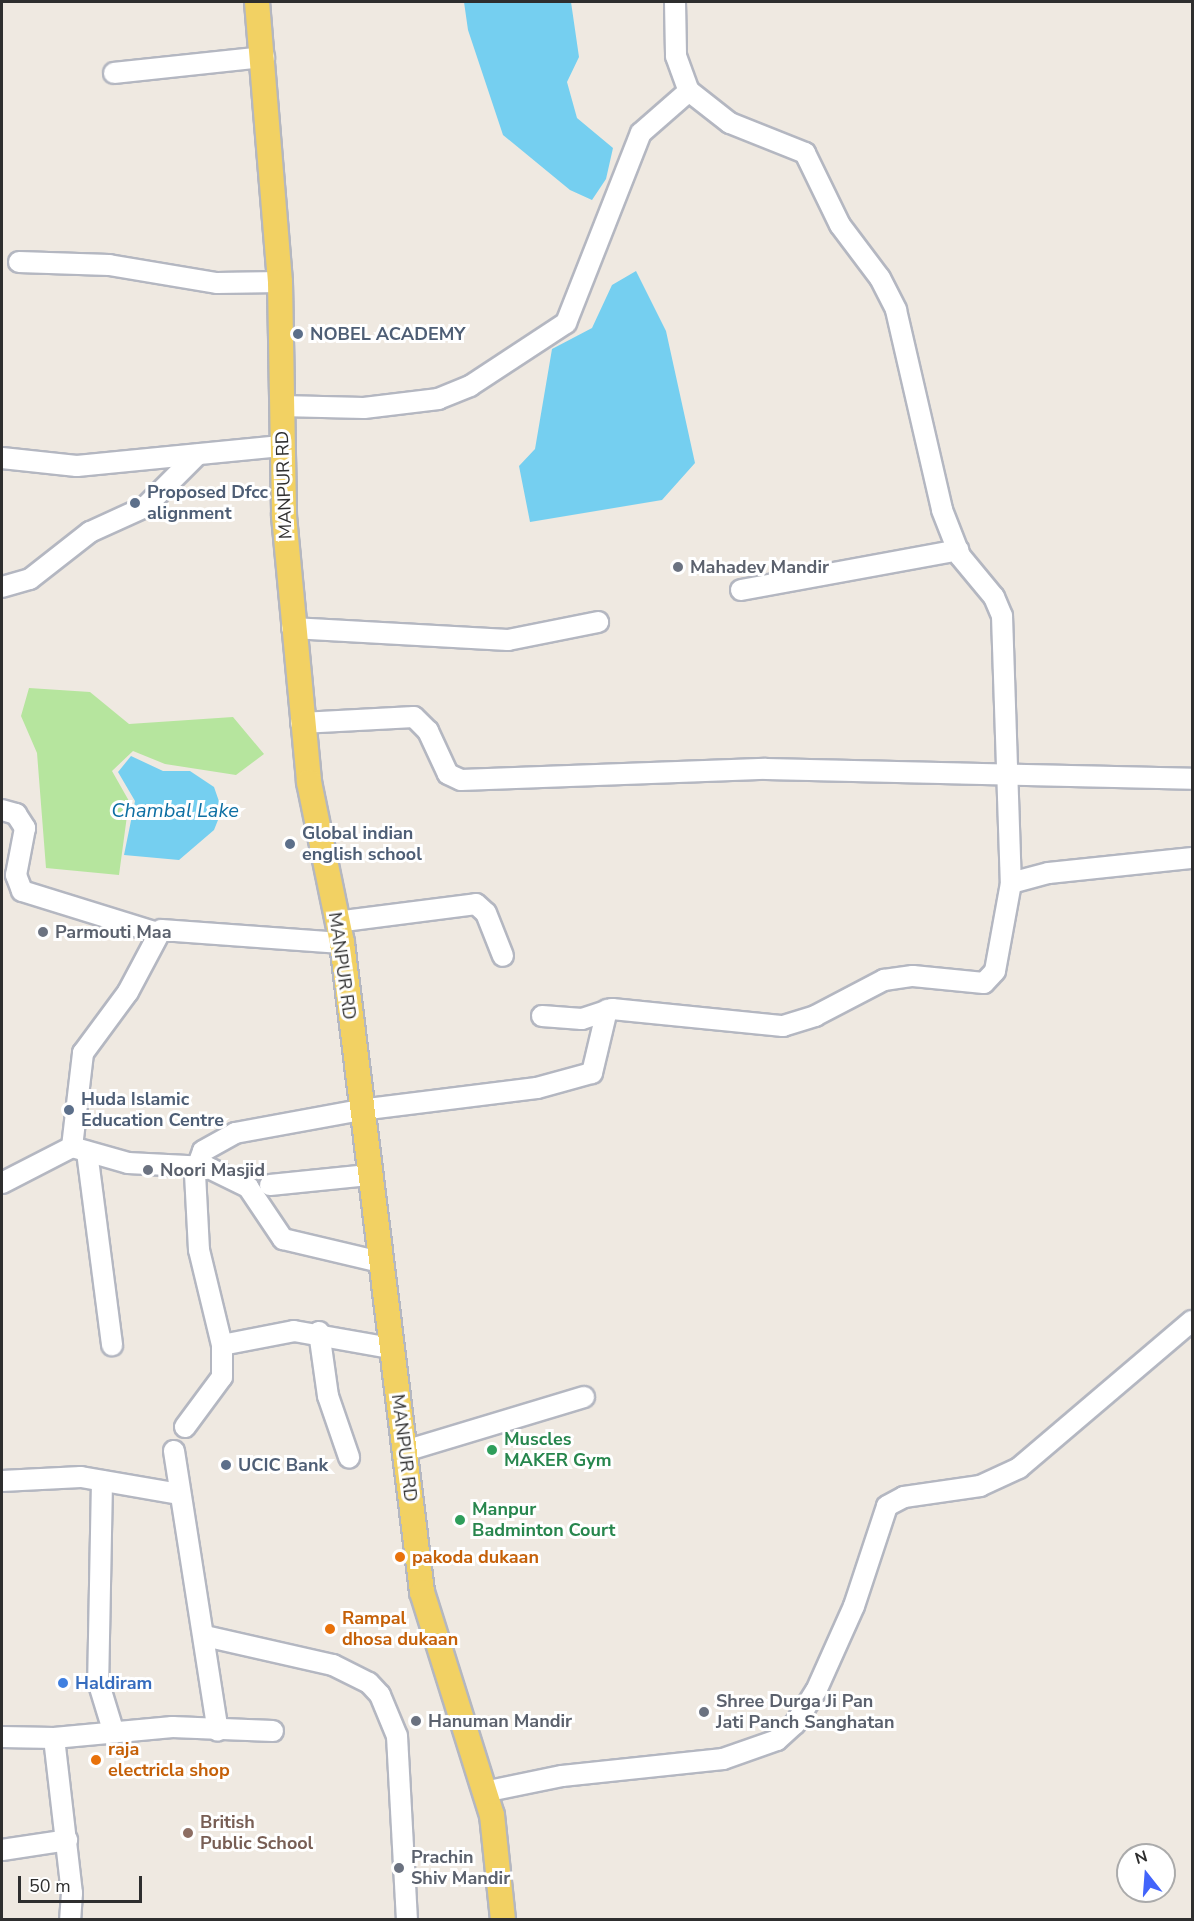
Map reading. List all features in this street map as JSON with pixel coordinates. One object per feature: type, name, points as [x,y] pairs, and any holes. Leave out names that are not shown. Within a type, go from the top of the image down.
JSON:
[{"type":"main road","name":"MANPUR RD","points":[[257,2],[264,57],[280,282],[281,446],[292,628],[301,723],[339,933],[422,1592],[498,1840],[503,1920]]},
{"type":"street","points":[[542,1016],[582,1019],[607,1010],[783,1026],[815,1016],[884,980],[913,976],[984,983],[995,971],[1011,883],[1010,775],[1002,616],[994,597],[958,550],[942,510],[896,310],[880,278],[840,225],[813,163],[794,145],[730,123],[689,91],[676,56],[675,2]]},
{"type":"street","points":[[114,73],[264,57]]},
{"type":"street","points":[[281,406],[364,408],[438,399],[471,386],[566,323],[641,133],[689,91]]},
{"type":"street","points":[[19,262],[109,265],[218,283],[280,282]]},
{"type":"street","points":[[2,458],[77,466],[281,446]]},
{"type":"street","points":[[2,586],[24,582],[90,532],[145,507],[197,455]]},
{"type":"street","points":[[741,590],[958,550]]},
{"type":"street","points":[[292,628],[508,640],[598,622]]},
{"type":"street","points":[[301,723],[414,717],[428,731],[448,774],[460,780],[766,769],[1192,779]]},
{"type":"street","points":[[2,810],[16,814],[25,828],[16,875],[22,891],[158,933]]},
{"type":"street","points":[[1011,883],[1048,873],[1192,858]]},
{"type":"street","points":[[112,1345],[80,1150],[83,1053],[128,992],[158,933],[168,928],[339,933],[480,905],[503,956]]},
{"type":"street","points":[[185,1427],[222,1377],[222,1345],[199,1250],[195,1173],[200,1165],[203,1151],[235,1133],[360,1110],[537,1088],[592,1073],[607,1010]]},
{"type":"street","points":[[2,1183],[80,1150],[128,1163],[200,1165],[248,1187],[283,1239],[380,1262]]},
{"type":"street","points":[[270,1185],[368,1175]]},
{"type":"street","points":[[484,1792],[562,1776],[723,1759],[777,1740],[795,1724],[816,1691],[854,1606],[887,1506],[904,1497],[980,1486],[1019,1468],[1192,1321]]},
{"type":"street","points":[[222,1345],[294,1330],[320,1332],[390,1348]]},
{"type":"street","points":[[320,1332],[328,1396],[349,1457]]},
{"type":"street","points":[[405,1451],[584,1397]]},
{"type":"street","points":[[174,1451],[188,1567],[205,1636],[218,1731]]},
{"type":"street","points":[[2,1481],[27,1476],[102,1481],[179,1494]]},
{"type":"street","points":[[102,1481],[98,1681],[113,1730]]},
{"type":"street","points":[[205,1636],[333,1665],[369,1683],[380,1695],[397,1736],[402,1776],[407,1920]]},
{"type":"street","points":[[2,1737],[54,1738],[113,1730],[273,1731]]},
{"type":"street","points":[[54,1738],[67,1840],[70,1920]]},
{"type":"street","points":[[2,1850],[67,1840]]},
{"type":"green space","points":[[29,688],[90,692],[129,724],[233,717],[264,754],[236,775],[165,764],[133,751],[112,771],[129,801],[119,875],[46,868],[37,753],[21,716]]},
{"type":"water","points":[[464,2],[571,2],[579,57],[567,82],[577,118],[613,148],[606,179],[592,200],[570,190],[503,135],[468,30]]},
{"type":"water","points":[[636,271],[666,331],[695,463],[662,500],[530,522],[519,466],[535,449],[552,349],[592,328],[612,285]]},
{"type":"water","name":"Chambal Lake","points":[[131,756],[163,771],[190,771],[214,787],[222,810],[214,830],[179,860],[124,855],[135,801],[118,772]]},
{"type":"place","name":"NOBEL ACADEMY","points":[[298,334]]},
{"type":"place","name":"Proposed Dfcc alignment","points":[[135,503]]},
{"type":"place","name":"Mahadev Mandir","points":[[678,567]]},
{"type":"place","name":"Global indian english school","points":[[290,844]]},
{"type":"place","name":"Parmouti Maa","points":[[43,932]]},
{"type":"place","name":"Huda Islamic Education Centre","points":[[69,1110]]},
{"type":"place","name":"Noori Masjid","points":[[148,1170]]},
{"type":"place","name":"Muscles MAKER Gym","points":[[492,1450]]},
{"type":"place","name":"UCIC Bank","points":[[226,1465]]},
{"type":"place","name":"Manpur Badminton Court","points":[[460,1520]]},
{"type":"place","name":"pakoda dukaan","points":[[400,1557]]},
{"type":"place","name":"Rampal dhosa dukaan","points":[[330,1629]]},
{"type":"place","name":"Haldiram","points":[[63,1683]]},
{"type":"place","name":"Shree Durga Ji Pan Jati Panch Sanghatan","points":[[704,1712]]},
{"type":"place","name":"Hanuman Mandir","points":[[416,1721]]},
{"type":"place","name":"raja electricla shop","points":[[96,1760]]},
{"type":"place","name":"British Public School","points":[[188,1833]]},
{"type":"place","name":"Prachin Shiv Mandir","points":[[399,1868]]}]
